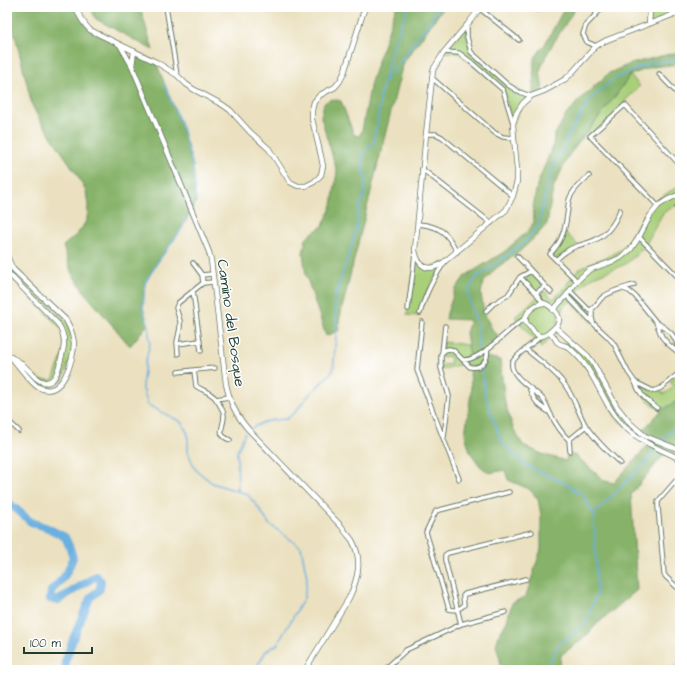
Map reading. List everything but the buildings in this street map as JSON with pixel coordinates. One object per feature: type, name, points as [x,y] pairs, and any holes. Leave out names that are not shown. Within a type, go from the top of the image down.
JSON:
[{"type":"street","points":[[76,7],[79,17],[90,30],[156,62],[177,75],[193,89],[230,110],[250,132],[269,149],[290,182],[298,186],[306,186],[314,182],[321,175],[323,166],[312,119],[314,102],[320,95],[335,87],[340,81],[344,73],[365,7]]},
{"type":"street","points":[[166,7],[177,75]]},
{"type":"street","points":[[534,7],[537,10]]},
{"type":"street","points":[[596,46],[587,42],[583,34],[586,25],[603,7]]},
{"type":"street","points":[[648,7],[650,9],[649,24]]},
{"type":"street","points":[[663,7],[678,13]]},
{"type":"street","points":[[408,309],[433,70],[444,52],[480,8],[519,40]]},
{"type":"street","points":[[513,124],[522,103],[531,96],[544,91],[570,76],[596,46],[607,40],[678,13]]},
{"type":"street","points":[[467,25],[466,38],[471,52],[508,85],[519,92],[531,96]]},
{"type":"street","name":"Camino del Bosque","points":[[120,45],[132,66],[209,252],[229,397],[239,419],[342,528],[352,540],[356,551],[358,567],[355,586],[305,670]]},
{"type":"street","points":[[132,66],[134,51]]},
{"type":"street","points":[[415,250],[416,258],[421,265],[429,268],[437,267],[506,210],[513,196],[517,181],[513,124],[503,90],[459,53],[444,52]]},
{"type":"street","points":[[659,74],[680,95]]},
{"type":"street","points":[[432,78],[495,133],[503,137],[514,138]]},
{"type":"street","points":[[658,206],[590,136],[625,105],[680,165]]},
{"type":"street","points":[[426,134],[436,134],[442,136],[513,196]]},
{"type":"street","points":[[422,169],[491,223]]},
{"type":"street","points":[[578,281],[550,254],[560,242],[565,226],[569,199],[580,183],[589,176]]},
{"type":"street","points":[[553,310],[589,270],[620,258],[631,249],[639,238],[650,216],[658,206],[680,194]]},
{"type":"street","points":[[676,208],[680,212]]},
{"type":"street","points":[[556,260],[576,246],[594,240],[606,232],[616,220],[620,210]]},
{"type":"street","points":[[418,224],[430,225],[442,231],[451,240],[457,252]]},
{"type":"street","points":[[639,238],[680,279]]},
{"type":"street","points":[[556,248],[563,254]]},
{"type":"street","points":[[7,255],[13,269],[66,320],[74,342],[64,380],[54,388],[43,389],[37,386],[9,356]]},
{"type":"street","points":[[518,256],[551,292]]},
{"type":"street","points":[[420,312],[434,277],[444,262]]},
{"type":"street","points":[[193,263],[202,275],[203,283]]},
{"type":"street","points":[[486,311],[493,304],[508,295],[520,277],[531,271]]},
{"type":"street","points":[[7,272],[58,324],[62,330],[65,342],[58,373],[53,380],[48,382],[36,378],[22,364],[9,356]]},
{"type":"street","points":[[202,275],[212,274]]},
{"type":"street","points":[[520,277],[558,316],[559,320],[556,328],[552,334],[545,336],[536,335],[526,323],[527,314],[537,304],[543,302]]},
{"type":"street","points":[[178,354],[177,344],[180,321],[176,308],[178,303],[203,283],[213,282]]},
{"type":"street","points":[[593,323],[592,310],[602,297],[613,291],[634,285]]},
{"type":"street","points":[[536,294],[545,286]]},
{"type":"street","points":[[622,289],[629,291],[635,296],[656,322],[662,337],[668,344],[680,353]]},
{"type":"street","points":[[193,291],[201,351]]},
{"type":"street","points":[[568,294],[589,310],[592,310]]},
{"type":"street","points":[[568,294],[593,323],[614,344],[628,372],[635,382],[638,391],[657,408]]},
{"type":"street","points":[[463,360],[473,358],[487,349],[519,322],[526,318]]},
{"type":"street","points":[[422,322],[417,370],[459,478]]},
{"type":"street","points":[[656,322],[669,330],[676,338],[680,353]]},
{"type":"street","points":[[444,438],[450,396],[441,368],[441,354],[445,326]]},
{"type":"street","points":[[556,328],[585,353],[593,363],[617,408],[630,424],[645,436],[680,450]]},
{"type":"street","points":[[552,334],[558,343],[568,348],[580,358],[611,410],[626,428],[636,437],[680,459]]},
{"type":"street","points":[[541,336],[513,361],[511,366],[513,371],[530,389],[545,401],[549,412],[561,433],[569,440],[570,451]]},
{"type":"street","points":[[177,344],[200,341]]},
{"type":"street","points":[[568,348],[572,342]]},
{"type":"street","points":[[441,354],[445,350],[453,350],[470,367],[473,368],[485,362],[488,356],[487,349]]},
{"type":"street","points":[[526,349],[562,380],[586,426],[604,448],[620,463]]},
{"type":"street","points":[[178,372],[215,368]]},
{"type":"street","points":[[194,370],[196,386],[213,394],[223,412],[224,417],[221,434],[230,440]]},
{"type":"street","points":[[635,382],[653,391],[661,388],[680,372]]},
{"type":"street","points":[[530,389],[534,399],[540,406],[549,412]]},
{"type":"street","points":[[216,399],[229,397]]},
{"type":"street","points":[[7,420],[19,431]]},
{"type":"street","points":[[569,440],[586,426]]},
{"type":"street","points":[[680,476],[658,502],[664,574],[680,590]]},
{"type":"street","points":[[509,492],[436,511],[426,532],[447,606],[451,610],[457,610],[464,605],[463,598],[465,594],[526,579]]},
{"type":"street","points":[[460,624],[445,555],[532,532]]},
{"type":"street","points":[[384,670],[406,650],[460,624],[506,612]]},
{"type":"green space","points":[[7,7],[76,7],[90,30],[120,45],[131,65],[134,51],[156,62],[181,125],[193,166],[196,202],[181,230],[157,263],[145,283],[143,308],[148,324],[130,346],[89,298],[72,274],[63,246],[76,235],[87,219],[88,206],[86,191],[76,173],[38,117],[32,105],[13,27],[7,14]]},
{"type":"green space","points":[[90,7],[140,7],[153,50],[96,19]]},
{"type":"green space","points":[[396,7],[444,7],[403,63],[339,321],[340,330],[326,336],[306,275],[303,253],[306,239],[323,226],[332,205],[337,172],[321,117],[324,103],[332,99],[341,101],[354,135],[359,136],[362,131],[371,82]]},
{"type":"green space","points":[[565,7],[576,7],[548,52],[540,70],[543,92],[533,95],[534,59],[545,44]]},
{"type":"green space","points":[[648,7],[663,7],[676,14],[649,24]]},
{"type":"green space","points":[[467,25],[467,37],[471,52],[508,85],[531,96],[523,103],[513,124],[503,90],[459,53],[444,52]]},
{"type":"green space","points":[[680,52],[680,64],[652,67],[630,75],[569,155],[553,188],[547,224],[518,253],[495,269],[483,283],[481,294],[484,313],[492,329],[500,338],[487,349],[470,359],[466,333],[470,320],[446,319],[455,290],[465,276],[504,252],[528,231],[534,222],[533,208],[537,185],[553,145],[554,136],[566,115],[580,99],[609,73],[630,64]]},
{"type":"green space","points":[[630,75],[640,86],[625,101],[625,105],[590,136],[587,133]]},
{"type":"green space","points":[[680,186],[680,203],[663,213],[646,244],[637,254],[626,264],[593,277],[585,283],[575,295],[591,312],[592,323],[570,301],[562,308],[563,310],[558,316],[559,320],[550,332],[554,335],[541,348],[515,317],[544,291],[553,299],[561,292],[577,271],[582,267],[608,257],[620,250],[632,236],[639,222],[649,208],[668,192]]},
{"type":"green space","points":[[564,231],[578,245],[556,260],[550,254],[556,248]]},
{"type":"green space","points":[[7,255],[10,263],[69,325],[73,349],[63,380],[49,389],[37,386],[11,357],[41,380],[53,380],[64,351],[62,330],[7,272]]},
{"type":"green space","points":[[416,258],[429,268],[444,262],[426,294],[419,316],[407,315]]},
{"type":"green space","points":[[531,271],[545,286],[536,293],[520,277]]},
{"type":"green space","points":[[568,340],[588,356],[617,407],[645,436],[680,450],[680,459],[649,444],[617,419],[590,372],[564,344]]},
{"type":"green space","points":[[443,342],[468,345],[470,359],[487,349],[485,362],[473,368],[465,363],[441,370],[441,365],[451,364],[450,356],[441,357]]},
{"type":"green space","points":[[488,357],[500,360],[505,403],[513,428],[523,445],[542,454],[566,461],[567,455],[575,455],[605,481],[614,483],[649,444],[666,452],[631,494],[637,590],[597,624],[583,639],[561,655],[560,670],[500,670],[500,659],[496,645],[499,635],[507,621],[512,603],[526,596],[541,549],[541,515],[538,499],[529,489],[508,480],[505,470],[489,473],[480,466],[470,452],[465,434],[471,393],[470,367],[478,366]]},
{"type":"green space","points":[[680,374],[680,399],[661,411],[647,400],[636,383],[653,391],[659,389],[664,394],[674,387],[670,381]]},
{"type":"green space","points":[[680,399],[680,450],[641,432],[662,410]]},
{"type":"waterway","points":[[252,428],[264,422],[287,419],[333,371],[337,325],[334,300],[351,248],[359,209],[364,195],[366,181],[362,166],[363,154],[373,144],[377,126],[381,92],[392,49],[408,7]]},
{"type":"waterway","points":[[385,80],[440,7]]},
{"type":"waterway","points":[[478,348],[478,326],[472,310],[468,292],[475,278],[491,268],[523,243],[538,227],[548,181],[566,140],[590,99],[614,79],[647,64],[680,59]]},
{"type":"waterway","points":[[164,83],[181,125],[193,166],[196,202],[194,206]]},
{"type":"waterway","points":[[188,216],[181,230],[157,263],[145,283],[143,308],[148,324],[150,343],[142,386],[148,405],[181,422],[188,434],[188,452],[195,469],[212,483],[247,494],[269,524],[301,547],[307,578],[304,598],[277,645],[266,651],[255,670]]},
{"type":"waterway","points":[[481,366],[486,399],[501,441],[523,464],[566,484],[583,495],[594,514],[597,593],[584,625],[558,645],[546,668],[547,670]]},
{"type":"waterway","points":[[662,440],[668,433],[680,424]]},
{"type":"waterway","points":[[238,491],[237,452],[245,433]]},
{"type":"waterway","points":[[594,514],[646,462],[655,450]]},
{"type":"waterway","points":[[7,501],[31,522],[48,528],[65,537],[70,548],[73,558],[64,577],[51,591],[50,599],[57,601],[96,576],[101,581],[100,589],[90,598],[73,639],[65,662],[67,670]]},
{"type":"waterway","points":[[670,670],[680,663]]}]
